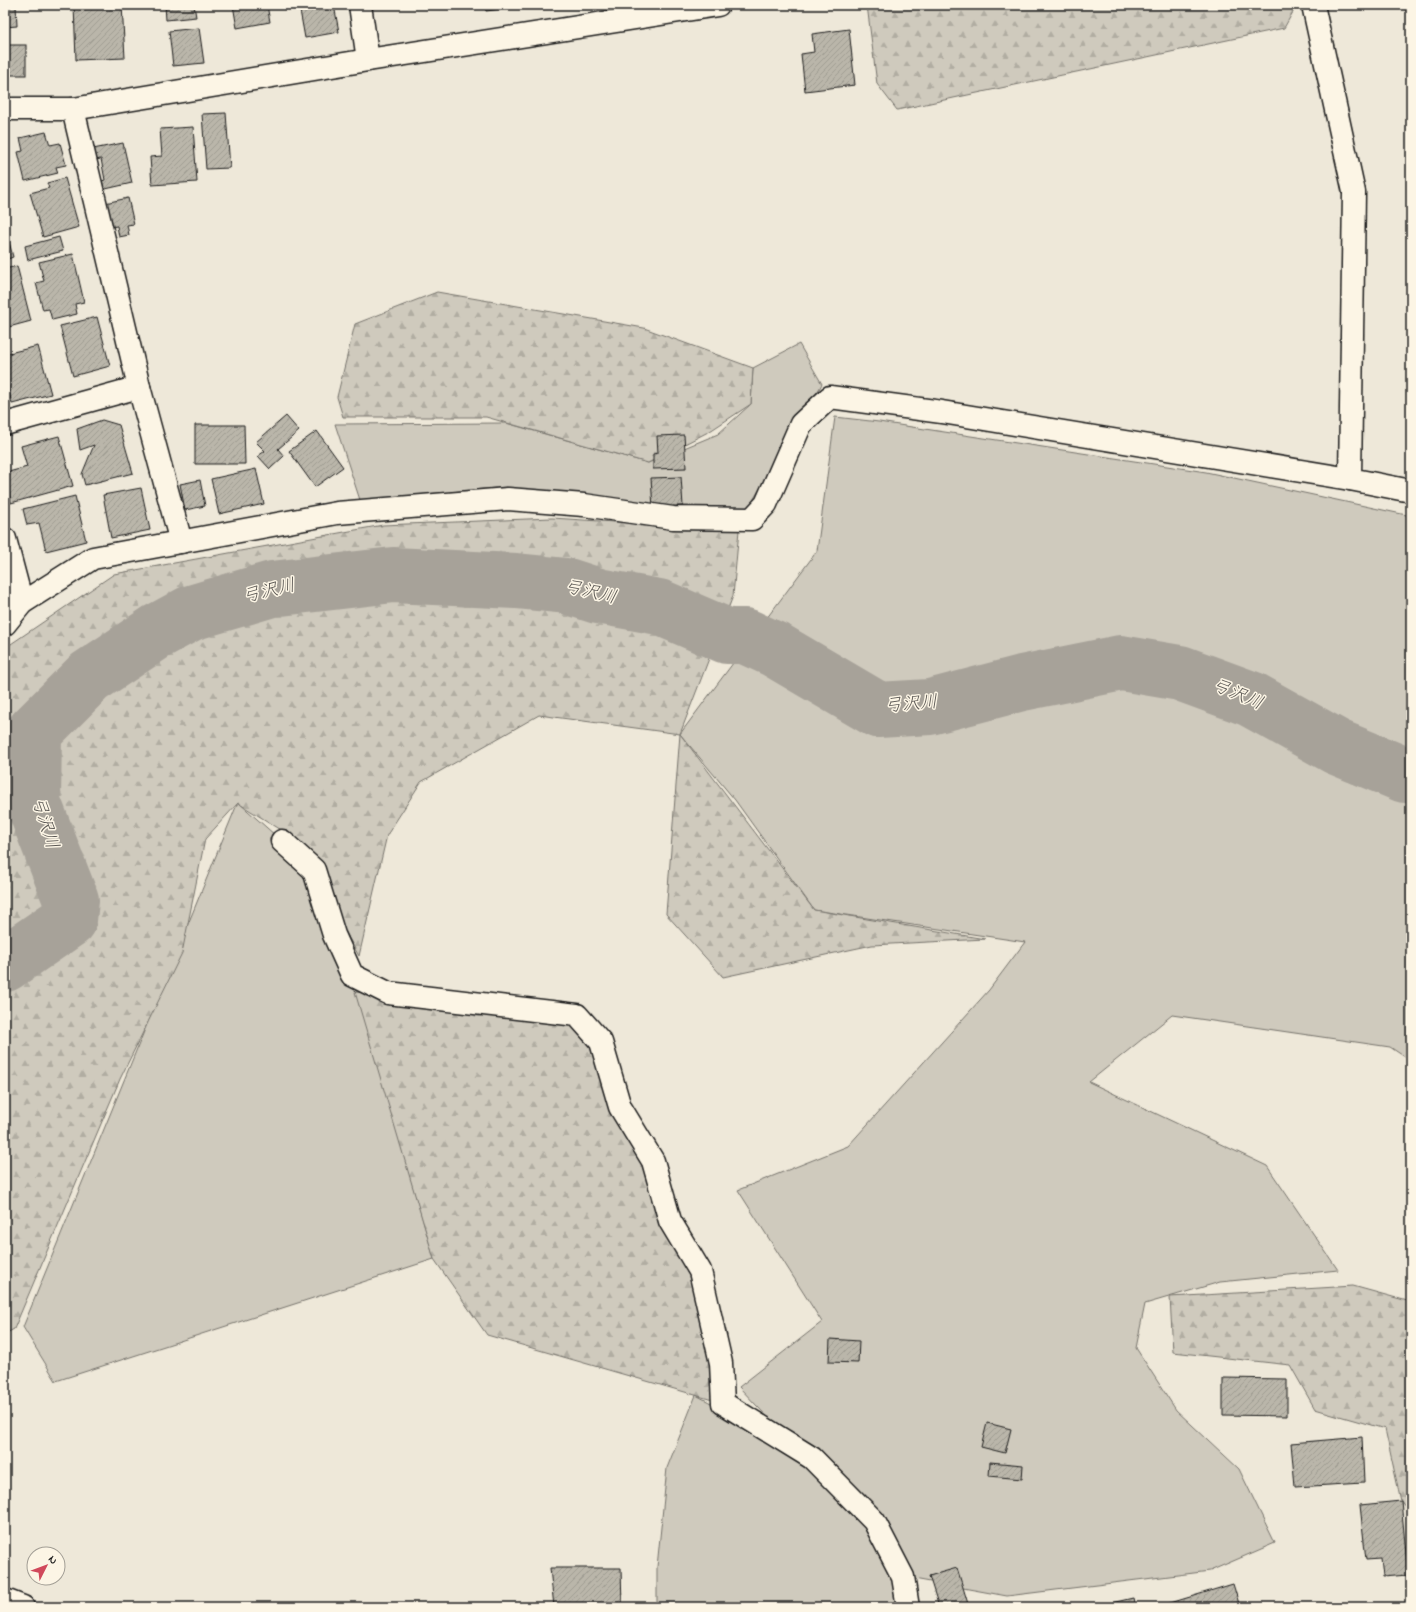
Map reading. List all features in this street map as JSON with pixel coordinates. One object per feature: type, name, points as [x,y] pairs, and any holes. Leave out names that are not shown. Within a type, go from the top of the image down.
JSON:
[{"type":"street","points":[[360,5],[368,60]]},
{"type":"street","points":[[5,109],[73,109],[368,60],[718,5]]},
{"type":"street","points":[[1313,5],[1354,192],[1350,478]]},
{"type":"street","points":[[73,109],[139,387],[181,542]]},
{"type":"street","points":[[5,424],[139,387]]},
{"type":"street","points":[[5,624],[22,603],[93,558],[337,513],[508,499],[584,505],[673,518],[752,519],[766,504],[801,424],[830,397],[950,414],[1350,478],[1411,491]]},
{"type":"street","points":[[5,539],[22,603]]},
{"type":"street","points":[[282,841],[314,870],[334,935],[352,975],[388,993],[578,1015],[602,1042],[620,1107],[653,1161],[670,1221],[700,1271],[720,1363],[723,1403],[812,1458],[874,1521],[903,1577],[908,1607]]},
{"type":"street","points":[[5,1600],[23,1607]]},
{"type":"green space","points":[[867,5],[1292,5],[1293,12],[1284,28],[897,110],[877,84]]},
{"type":"green space","points":[[437,292],[644,328],[753,368],[751,404],[710,431],[648,463],[486,417],[343,417],[337,397],[355,324]]},
{"type":"green space","points":[[799,344],[822,384],[746,512],[606,509],[506,487],[360,500],[335,424],[506,423],[648,463],[718,434],[751,404],[753,368]]},
{"type":"green space","points":[[835,417],[879,422],[1206,472],[1411,516],[1411,1061],[1390,1047],[1172,1015],[1089,1082],[1267,1166],[1338,1270],[1220,1282],[1145,1304],[1136,1348],[1176,1410],[1239,1469],[1275,1543],[1210,1571],[1007,1596],[903,1577],[900,1607],[657,1607],[657,1567],[667,1468],[696,1395],[791,1446],[832,1485],[739,1387],[822,1322],[738,1190],[848,1146],[989,990],[1025,942],[814,910],[735,800],[680,734],[817,551]]},
{"type":"green space","points":[[552,518],[739,530],[733,596],[680,734],[539,715],[421,782],[387,835],[359,956],[291,836],[238,803],[205,839],[182,953],[120,1079],[14,1329],[5,1334],[5,648],[114,574],[383,525]]},
{"type":"green space","points":[[680,734],[814,910],[985,939],[872,945],[723,977],[666,914]]},
{"type":"green space","points":[[238,802],[314,870],[352,975],[434,1259],[56,1381],[23,1327]]},
{"type":"green space","points":[[355,992],[577,1015],[693,1260],[723,1403],[487,1335],[434,1259]]},
{"type":"green space","points":[[1353,1286],[1411,1302],[1411,1516],[1401,1501],[1385,1429],[1315,1409],[1290,1365],[1173,1352],[1170,1297]]},
{"type":"building","points":[[5,5],[16,5],[17,26],[5,27]]},
{"type":"building","points":[[74,5],[122,5],[125,58],[76,60]]},
{"type":"building","points":[[165,5],[194,5],[196,17],[166,20]]},
{"type":"building","points":[[233,5],[267,5],[270,22],[237,28]]},
{"type":"building","points":[[299,5],[334,5],[339,32],[305,38]]},
{"type":"building","points":[[485,5],[516,5],[517,7],[486,11]]},
{"type":"building","points":[[199,28],[204,63],[173,66],[169,31]]},
{"type":"building","points":[[849,29],[855,85],[805,91],[801,54],[814,52],[812,34]]},
{"type":"building","points":[[5,45],[26,45],[26,75],[5,75]]},
{"type":"building","points":[[226,113],[230,168],[206,169],[202,114]]},
{"type":"building","points":[[193,127],[197,182],[152,185],[150,157],[162,156],[160,129]]},
{"type":"building","points":[[46,132],[50,145],[60,143],[66,165],[56,167],[58,173],[25,181],[18,152],[23,151],[20,138]]},
{"type":"building","points":[[123,143],[132,183],[101,190],[99,182],[105,180],[101,159],[95,160],[93,149]]},
{"type":"building","points":[[65,178],[79,227],[43,237],[30,193],[49,188],[47,183]]},
{"type":"building","points":[[128,198],[134,224],[127,225],[129,235],[119,237],[117,226],[110,227],[105,203]]},
{"type":"building","points":[[5,226],[13,257],[5,260]]},
{"type":"building","points":[[59,237],[63,251],[28,260],[25,246]]},
{"type":"building","points":[[73,254],[84,302],[75,304],[77,314],[52,320],[49,309],[43,310],[36,283],[44,281],[39,262]]},
{"type":"building","points":[[17,266],[31,321],[5,328],[5,269]]},
{"type":"building","points":[[97,317],[110,366],[73,376],[60,326]]},
{"type":"building","points":[[38,346],[51,394],[12,404],[5,374],[5,354]]},
{"type":"building","points":[[286,416],[299,431],[278,449],[284,456],[270,469],[258,456],[265,451],[256,442]]},
{"type":"building","points":[[102,420],[119,425],[133,473],[85,485],[82,474],[94,445],[80,450],[77,429]]},
{"type":"building","points":[[195,425],[244,425],[245,464],[195,464]]},
{"type":"building","points":[[317,431],[343,467],[315,487],[289,451]]},
{"type":"building","points":[[684,435],[686,468],[653,469],[653,454],[658,453],[657,436]]},
{"type":"building","points":[[59,436],[73,486],[11,503],[5,473],[27,467],[21,446]]},
{"type":"building","points":[[256,469],[264,504],[219,514],[211,479]]},
{"type":"building","points":[[681,477],[683,506],[653,508],[651,478]]},
{"type":"building","points":[[200,480],[205,506],[185,510],[180,484]]},
{"type":"building","points":[[141,488],[150,530],[111,538],[103,495]]},
{"type":"building","points":[[75,496],[86,541],[46,551],[39,523],[27,525],[23,509]]},
{"type":"building","points":[[830,1339],[859,1341],[858,1363],[829,1362]]},
{"type":"building","points":[[1223,1378],[1287,1379],[1287,1416],[1223,1415]]},
{"type":"building","points":[[987,1423],[1011,1429],[1005,1453],[981,1447]]},
{"type":"building","points":[[1362,1437],[1364,1483],[1295,1487],[1291,1443]]},
{"type":"building","points":[[990,1462],[1023,1465],[1022,1479],[989,1476]]},
{"type":"building","points":[[1401,1501],[1408,1575],[1383,1577],[1381,1559],[1366,1560],[1360,1505]]},
{"type":"building","points":[[550,1568],[621,1568],[622,1607],[554,1607]]},
{"type":"building","points":[[957,1568],[969,1607],[939,1607],[929,1576]]},
{"type":"building","points":[[1233,1584],[1240,1607],[1157,1607]]},
{"type":"building","points":[[1133,1598],[1135,1607],[1107,1607],[1107,1604]]},
{"type":"waterway","name":"弓沢川","points":[[5,964],[69,920],[71,900],[33,802],[34,732],[89,677],[158,631],[191,613],[272,589],[393,575],[516,581],[567,586],[598,596],[659,607],[727,636],[745,636],[776,650],[878,710],[930,707],[1022,683],[1121,663],[1180,673],[1251,699],[1337,747],[1405,775],[1411,775]]}]
